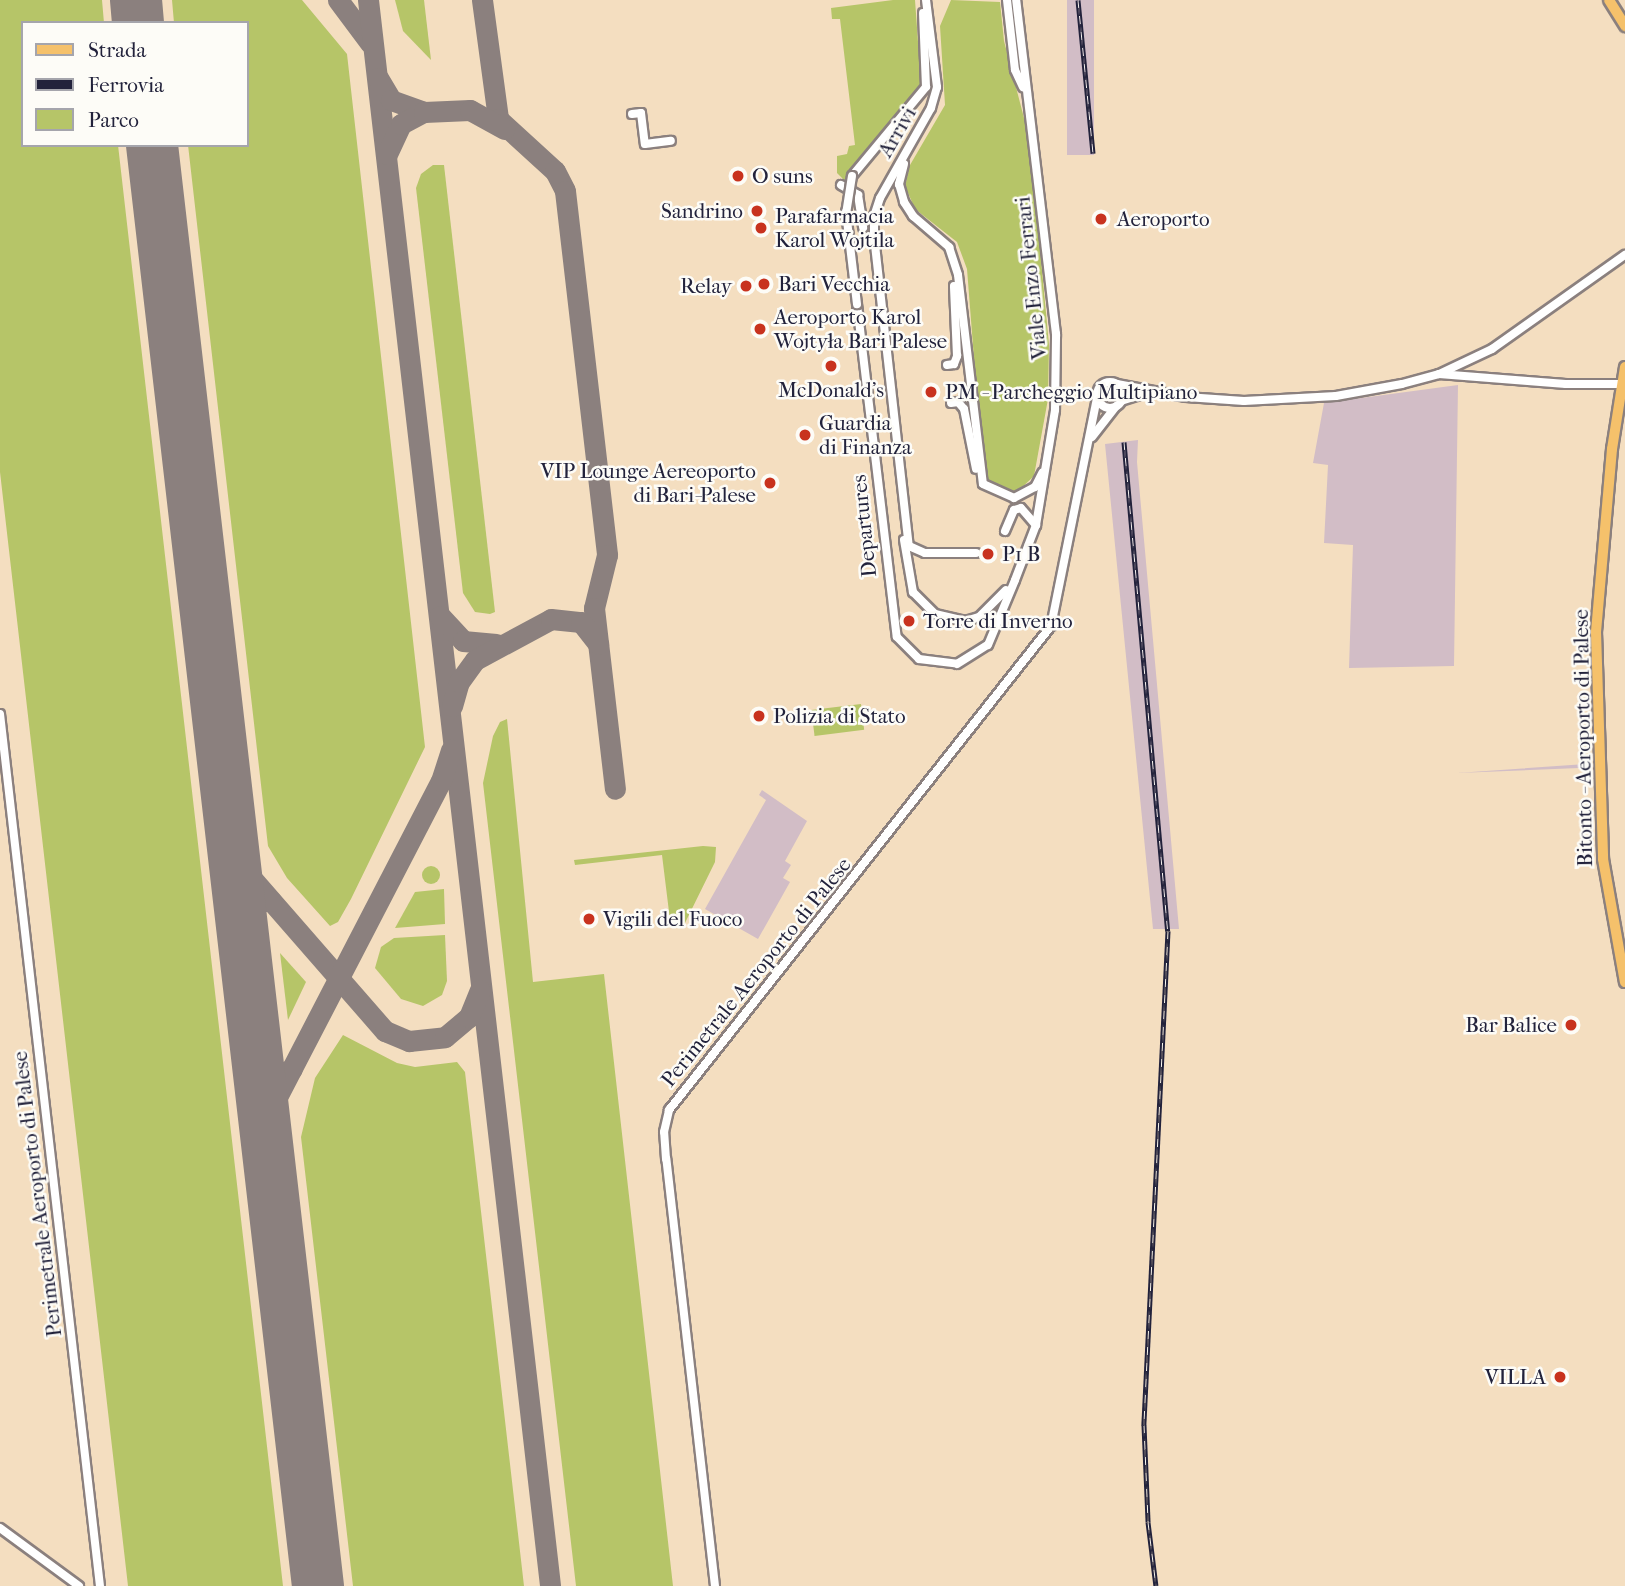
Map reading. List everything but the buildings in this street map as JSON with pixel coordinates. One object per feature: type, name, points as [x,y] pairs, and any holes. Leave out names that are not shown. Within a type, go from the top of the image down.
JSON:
[{"type":"main road","points":[[1609,0],[1625,26]]},
{"type":"main road","name":"Bitonto - Aeroporto di Palese","points":[[1625,367],[1596,632],[1603,859],[1625,982]]},
{"type":"street","name":"Arrivi","points":[[926,0],[933,38],[937,88],[873,221],[909,546],[925,553],[976,553]]},
{"type":"street","name":"Departures","points":[[926,0],[927,79],[920,98],[852,176],[846,212],[892,622],[897,637],[919,659],[945,665],[970,659],[988,645],[1027,550]]},
{"type":"street","name":"Viale Enzo Ferrari","points":[[1009,1],[1027,96],[1056,334],[1058,374],[1047,460],[1035,525],[1027,550]]},
{"type":"street","points":[[632,114],[641,113],[645,144],[671,141]]},
{"type":"street","points":[[911,145],[901,172],[904,202],[913,216],[937,232],[953,258],[981,477]]},
{"type":"street","points":[[841,185],[858,195],[863,228]]},
{"type":"street","points":[[1149,391],[1118,404],[1105,406],[1097,397],[1103,384],[1116,384],[1214,400],[1299,399],[1368,391],[1439,374],[1492,349],[1625,255]]},
{"type":"street","points":[[947,366],[954,364],[957,356],[953,258]]},
{"type":"street","points":[[1439,374],[1539,383],[1622,384]]},
{"type":"street","points":[[1116,384],[1123,393],[1118,404]]},
{"type":"street","name":"Perimetrale Aeroporto di Palese","points":[[715,1586],[666,1158],[664,1132],[669,1110],[1051,626],[1097,397]]},
{"type":"street","points":[[951,403],[958,402],[964,409],[969,449],[981,477],[999,495],[1021,496],[1035,487],[1047,460]]},
{"type":"street","name":"Perimetrale Aeroporto di Palese","points":[[1089,443],[1118,404]]},
{"type":"street","points":[[900,499],[907,566],[913,592],[928,611],[965,621],[990,611],[1002,600],[1027,550]]},
{"type":"street","points":[[1005,531],[1014,510],[1021,508],[1035,525]]},
{"type":"street","name":"Perimetrale Aeroporto di Palese","points":[[0,714],[100,1586]]},
{"type":"street","points":[[0,1528],[79,1586]]},
{"type":"shaded area","points":[[1067,0],[1094,0],[1094,155],[1067,155]]},
{"type":"shaded area","points":[[1458,385],[1454,666],[1349,668],[1353,545],[1324,543],[1328,465],[1313,463],[1324,403]]},
{"type":"shaded area","points":[[1138,440],[1137,462],[1179,929],[1153,929],[1105,444]]},
{"type":"shaded area","points":[[1586,764],[1587,772],[1579,768],[1457,773]]},
{"type":"shaded area","points":[[762,790],[807,821],[785,861],[791,865],[783,878],[790,882],[758,939],[705,909],[766,800],[759,795]]},
{"type":"green space","points":[[0,0],[102,0],[104,21],[21,21],[21,147],[118,147],[283,1586],[128,1586],[0,472]]},
{"type":"green space","points":[[172,0],[302,0],[347,54],[425,747],[351,899],[338,922],[330,926],[287,878],[268,846],[188,147],[248,147],[248,21],[174,21]]},
{"type":"green space","points":[[395,0],[424,0],[431,60],[403,31]]},
{"type":"green space","points":[[915,0],[921,83],[845,181],[837,173],[837,156],[847,154],[849,146],[855,145],[840,19],[832,19],[831,8]]},
{"type":"green space","points":[[951,0],[1000,2],[1004,41],[1030,141],[1049,345],[1048,399],[1034,476],[1016,493],[1007,494],[988,484],[983,474],[967,269],[957,242],[915,209],[905,186],[910,165],[945,105],[940,26]]},
{"type":"green space","points":[[433,165],[444,165],[495,612],[490,614],[475,612],[463,593],[416,188],[421,174]]},
{"type":"green space","points":[[861,704],[864,730],[815,736],[811,710]]},
{"type":"green space","points":[[507,719],[533,982],[604,974],[673,1586],[576,1586],[483,783],[493,736],[500,722]]},
{"type":"green space","points":[[703,846],[716,847],[715,862],[683,927],[670,920],[662,855],[575,865],[574,860]]},
{"type":"green space","points":[[431,866],[437,869],[440,875],[437,881],[431,884],[425,881],[422,875],[425,869]]},
{"type":"green space","points":[[444,889],[445,924],[395,928],[415,892]]},
{"type":"green space","points":[[445,935],[447,981],[442,995],[423,1006],[401,999],[375,968],[381,947],[394,938]]},
{"type":"green space","points":[[280,953],[306,982],[288,1020]]},
{"type":"green space","points":[[343,1035],[397,1063],[415,1067],[457,1062],[465,1072],[524,1586],[353,1586],[301,1137],[315,1078]]},
{"type":"taxiway","points":[[137,13],[138,0]]},
{"type":"taxiway","points":[[338,0],[370,43]]},
{"type":"taxiway","points":[[368,0],[550,1586]]},
{"type":"taxiway","points":[[482,0],[498,119],[555,171],[565,191],[607,555],[594,608],[615,789]]},
{"type":"taxiway","points":[[378,78],[391,100],[424,112]]},
{"type":"taxiway","points":[[387,154],[401,124],[424,112],[470,110],[504,129]]},
{"type":"taxiway","points":[[440,616],[463,641],[496,644]]},
{"type":"taxiway","points":[[452,706],[459,682],[475,660],[551,619],[581,622],[598,644]]},
{"type":"taxiway","points":[[267,1138],[276,1099],[441,781],[451,750]]},
{"type":"taxiway","points":[[232,838],[247,873],[385,1031],[409,1041],[445,1037],[469,1017],[480,990]]},
{"type":"taxiway","points":[[241,919],[252,901],[271,901]]},
{"type":"taxiway","points":[[257,1058],[265,1072],[275,1076],[292,1069]]},
{"type":"runway","points":[[136,0],[138,21]]},
{"type":"runway","points":[[152,147],[318,1586]]},
{"type":"railway","points":[[1078,0],[1093,153]]},
{"type":"railway","points":[[1124,442],[1168,931],[1144,1425],[1148,1522],[1156,1586]]},
{"type":"place","name":"O suns","points":[[738,176]]},
{"type":"place","name":"Sandrino","points":[[757,211]]},
{"type":"place","name":"Aeroporto","points":[[1101,219]]},
{"type":"place","name":"Parafarmacia Karol Wojtila","points":[[761,228]]},
{"type":"place","name":"Bari Vecchia","points":[[764,284]]},
{"type":"place","name":"Relay","points":[[746,286]]},
{"type":"place","name":"Aeroporto Karol Wojtyła Bari Palese","points":[[760,329]]},
{"type":"place","name":"McDonald's","points":[[831,366]]},
{"type":"place","name":"PM - Parcheggio Multipiano","points":[[931,392]]},
{"type":"place","name":"Guardia di Finanza","points":[[805,435]]},
{"type":"place","name":"VIP Lounge Aereoporto di Bari-Palese","points":[[770,483]]},
{"type":"place","name":"P1 B","points":[[988,554]]},
{"type":"place","name":"Torre di Inverno","points":[[909,621]]},
{"type":"place","name":"Polizia di Stato","points":[[759,716]]},
{"type":"place","name":"Vigili del Fuoco","points":[[589,919]]},
{"type":"place","name":"Bar Balice","points":[[1571,1025]]},
{"type":"place","name":"VILLA","points":[[1560,1377]]}]
